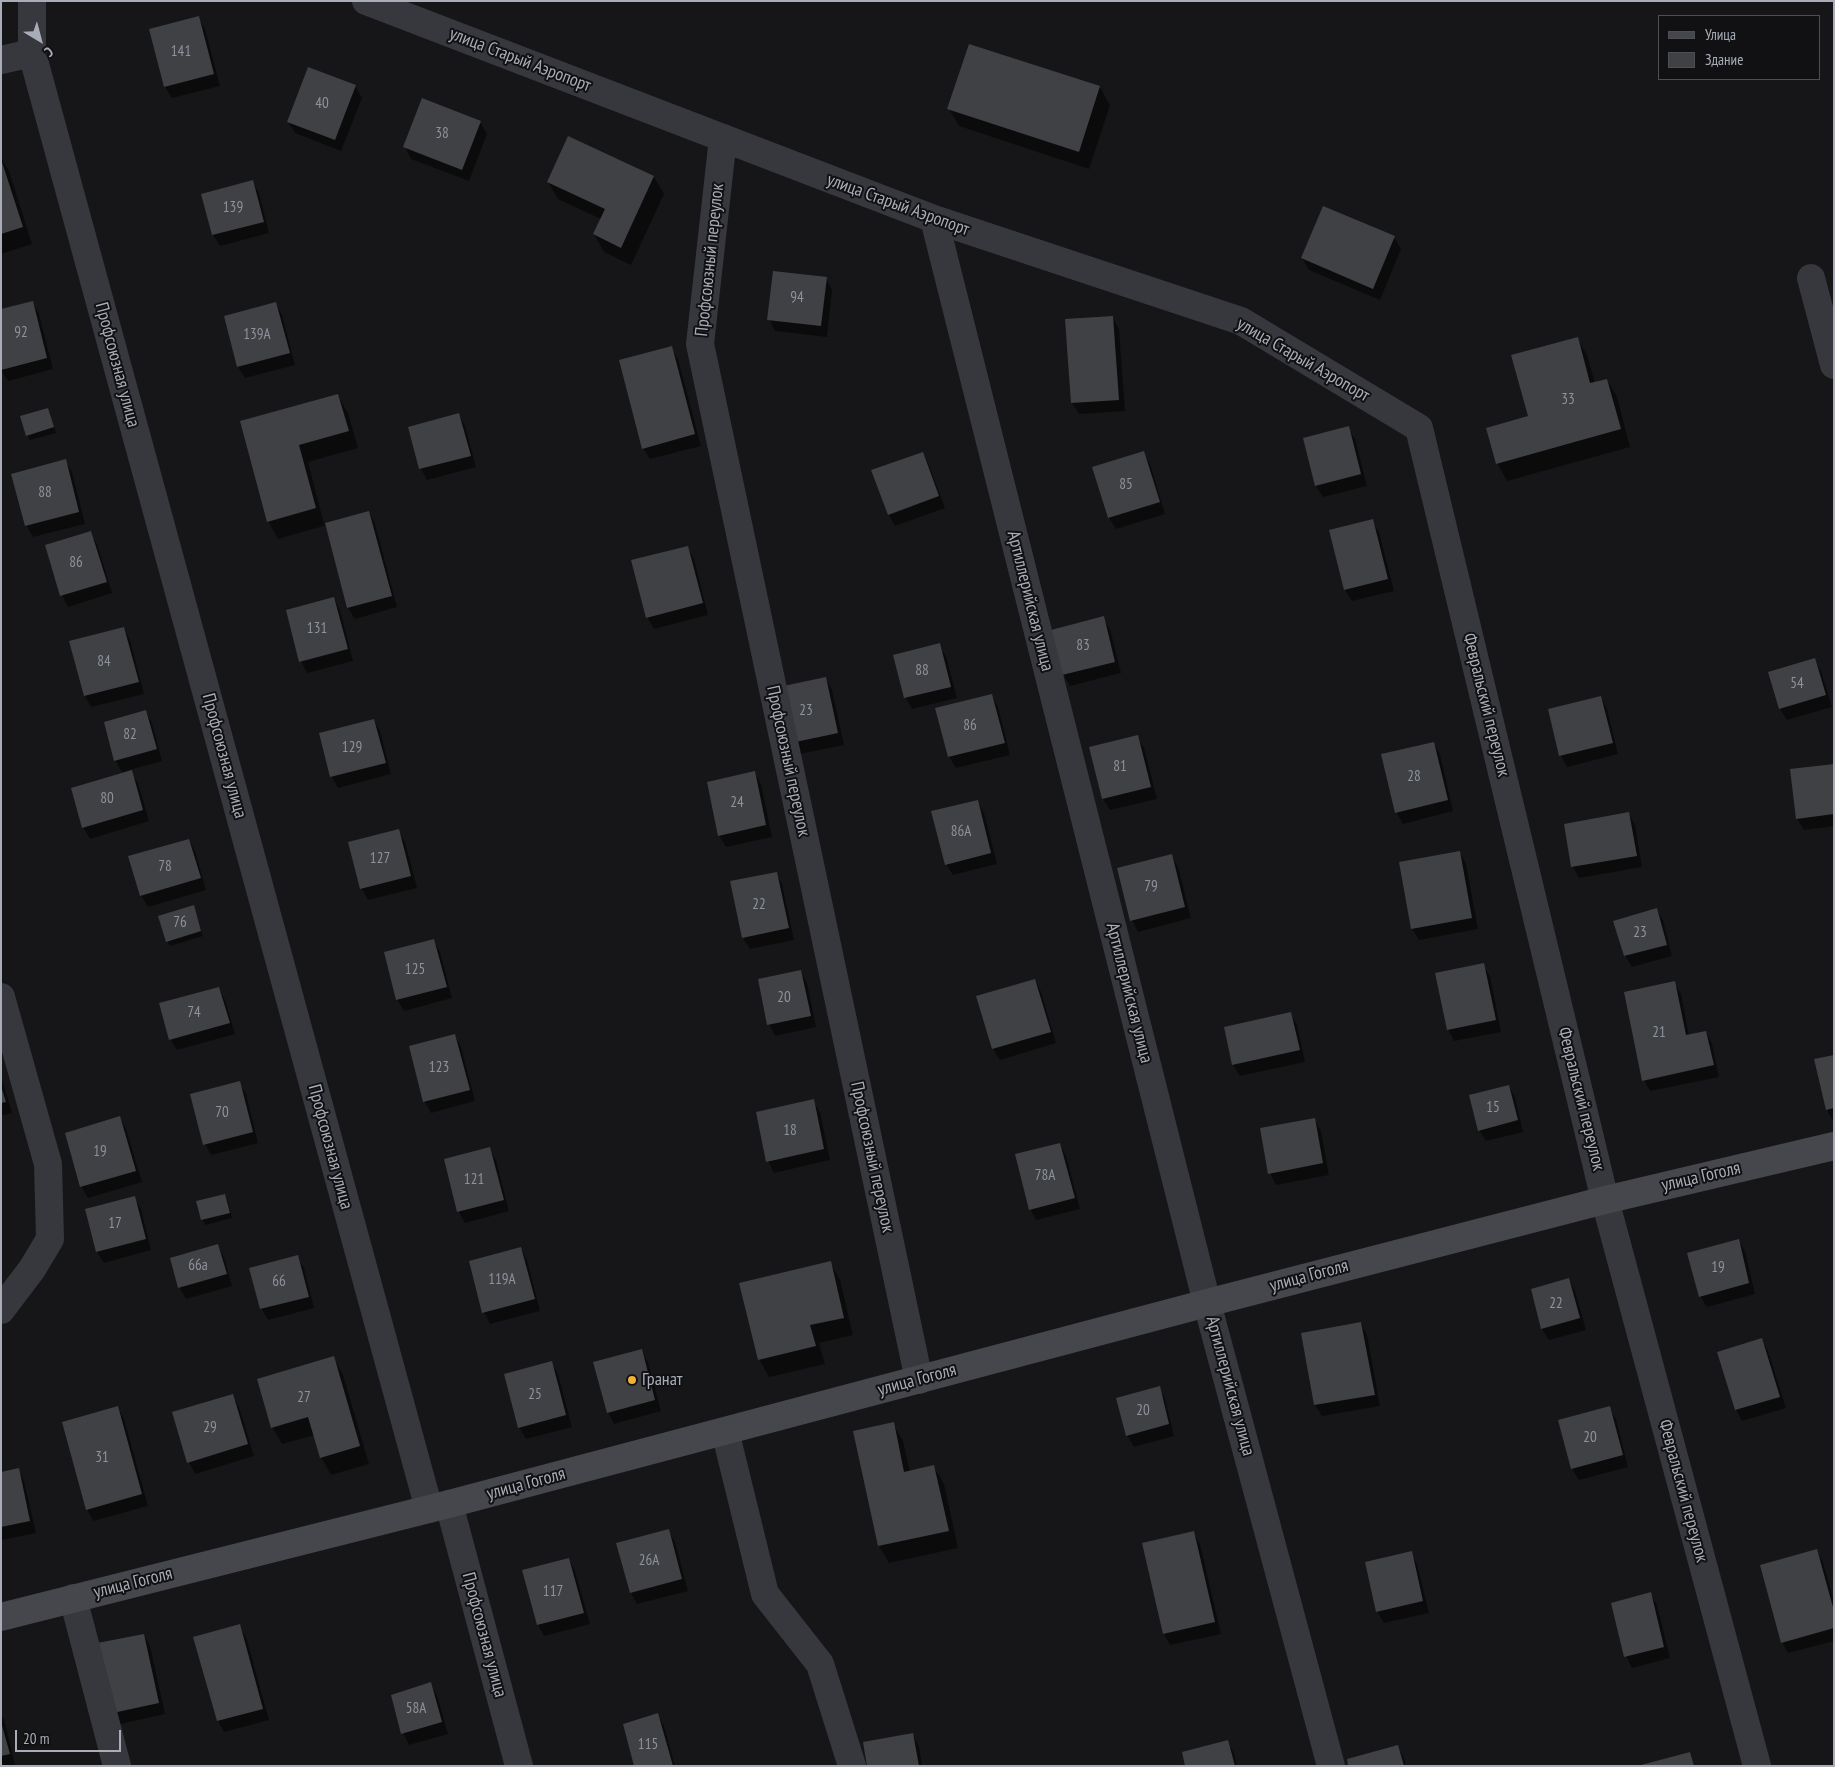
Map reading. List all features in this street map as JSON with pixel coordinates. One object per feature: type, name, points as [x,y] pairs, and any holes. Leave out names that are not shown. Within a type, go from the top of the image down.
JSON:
[{"type":"main road","name":"улица Гоголя","points":[[1,1616],[439,1507],[1208,1302],[1605,1200],[1834,1146]]},
{"type":"street","name":"Профсоюзная улица","points":[[32,1],[32,52],[439,1507],[519,1766]]},
{"type":"street","name":"улица Старый Аэропорт","points":[[366,1],[934,219],[1241,322],[1419,428]]},
{"type":"street","points":[[1,60],[32,52]]},
{"type":"street","name":"Профсоюзный переулок","points":[[723,138],[700,344],[919,1380]]},
{"type":"street","name":"Артиллерийская улица","points":[[934,219],[1208,1302],[1330,1766]]},
{"type":"street","points":[[1811,278],[1834,365]]},
{"type":"street","name":"Февральский переулок","points":[[1419,428],[1605,1200],[1757,1766]]},
{"type":"street","points":[[1,997],[48,1164],[50,1239],[32,1269],[1,1310]]},
{"type":"street","points":[[725,1431],[765,1594],[820,1664],[852,1766]]},
{"type":"street","points":[[73,1598],[117,1766]]},
{"type":"building","points":[[199,16],[214,74],[164,87],[149,29]]},
{"type":"building","points":[[969,44],[1100,86],[1079,152],[947,109]]},
{"type":"building","points":[[308,67],[356,85],[335,140],[287,122]]},
{"type":"building","points":[[422,98],[481,121],[462,170],[403,147]]},
{"type":"building","points":[[568,136],[654,176],[621,248],[593,234],[605,209],[547,182]]},
{"type":"building","points":[[1,159],[23,227],[1,234]]},
{"type":"building","points":[[253,180],[264,222],[212,235],[201,194]]},
{"type":"building","points":[[1323,206],[1395,236],[1373,289],[1301,258]]},
{"type":"building","points":[[773,271],[827,277],[821,326],[767,320]]},
{"type":"building","points":[[33,301],[47,358],[1,370],[1,309]]},
{"type":"building","points":[[276,302],[290,353],[237,367],[224,316]]},
{"type":"building","points":[[1113,316],[1119,400],[1071,403],[1065,319]]},
{"type":"building","points":[[1578,337],[1590,383],[1607,379],[1621,429],[1496,464],[1486,428],[1528,416],[1511,355]]},
{"type":"building","points":[[672,346],[695,434],[642,449],[619,360]]},
{"type":"building","points":[[338,394],[349,431],[299,445],[316,508],[267,522],[240,421]]},
{"type":"building","points":[[48,408],[54,427],[26,436],[20,416]]},
{"type":"building","points":[[459,413],[471,456],[419,469],[408,427]]},
{"type":"building","points":[[1349,426],[1361,474],[1315,486],[1303,438]]},
{"type":"building","points":[[1144,451],[1160,502],[1108,518],[1092,467]]},
{"type":"building","points":[[923,452],[939,496],[888,515],[871,470]]},
{"type":"building","points":[[66,459],[79,512],[25,526],[11,474]]},
{"type":"building","points":[[369,511],[392,596],[347,608],[325,523]]},
{"type":"building","points":[[1373,519],[1388,579],[1344,590],[1329,530]]},
{"type":"building","points":[[91,531],[107,582],[60,596],[45,545]]},
{"type":"building","points":[[688,546],[703,603],[646,618],[631,560]]},
{"type":"building","points":[[334,597],[348,649],[299,662],[286,610]]},
{"type":"building","points":[[1104,616],[1115,662],[1062,675],[1051,630]]},
{"type":"building","points":[[124,627],[139,682],[84,696],[69,641]]},
{"type":"building","points":[[940,643],[951,687],[904,698],[893,655]]},
{"type":"building","points":[[1815,658],[1826,695],[1779,709],[1768,672]]},
{"type":"building","points":[[826,677],[838,733],[786,744],[774,688]]},
{"type":"building","points":[[992,694],[1005,743],[948,757],[935,708]]},
{"type":"building","points":[[1601,696],[1613,743],[1559,756],[1548,709]]},
{"type":"building","points":[[146,710],[157,749],[114,761],[104,722]]},
{"type":"building","points":[[374,719],[386,763],[330,777],[319,733]]},
{"type":"building","points":[[1138,735],[1151,787],[1102,799],[1089,747]]},
{"type":"building","points":[[1434,742],[1448,800],[1395,813],[1381,754]]},
{"type":"building","points":[[1834,764],[1834,814],[1796,819],[1790,769]]},
{"type":"building","points":[[132,770],[143,810],[82,828],[71,788]]},
{"type":"building","points":[[755,771],[766,825],[718,836],[707,782]]},
{"type":"building","points":[[978,800],[991,853],[945,865],[931,811]]},
{"type":"building","points":[[1629,812],[1637,856],[1571,867],[1564,824]]},
{"type":"building","points":[[399,829],[411,876],[360,889],[348,842]]},
{"type":"building","points":[[189,839],[201,878],[140,896],[128,856]]},
{"type":"building","points":[[1460,851],[1472,918],[1411,929],[1399,862]]},
{"type":"building","points":[[1172,854],[1185,907],[1130,921],[1117,868]]},
{"type":"building","points":[[777,872],[789,928],[742,938],[730,881]]},
{"type":"building","points":[[194,905],[201,931],[166,942],[158,916]]},
{"type":"building","points":[[1657,908],[1667,945],[1624,956],[1613,921]]},
{"type":"building","points":[[434,939],[447,987],[396,1000],[384,952]]},
{"type":"building","points":[[1484,963],[1496,1020],[1447,1030],[1435,973]]},
{"type":"building","points":[[801,970],[811,1016],[767,1025],[758,979]]},
{"type":"building","points":[[1035,979],[1051,1032],[992,1049],[976,996]]},
{"type":"building","points":[[1675,981],[1686,1035],[1706,1031],[1714,1065],[1642,1081],[1624,992]]},
{"type":"building","points":[[219,987],[230,1023],[169,1040],[159,1003]]},
{"type":"building","points":[[1291,1012],[1300,1050],[1232,1065],[1224,1027]]},
{"type":"building","points":[[455,1034],[470,1090],[423,1102],[409,1046]]},
{"type":"building","points":[[1834,1055],[1834,1108],[1826,1110],[1814,1059]]},
{"type":"building","points":[[240,1081],[253,1132],[203,1145],[190,1094]]},
{"type":"building","points":[[1509,1085],[1518,1120],[1478,1131],[1469,1095]]},
{"type":"building","points":[[1,1086],[6,1102],[1,1103]]},
{"type":"building","points":[[814,1099],[824,1149],[766,1162],[756,1112]]},
{"type":"building","points":[[120,1116],[136,1171],[80,1187],[65,1133]]},
{"type":"building","points":[[1315,1118],[1323,1163],[1268,1174],[1260,1128]]},
{"type":"building","points":[[1060,1143],[1075,1198],[1029,1210],[1015,1154]]},
{"type":"building","points":[[490,1147],[504,1200],[457,1212],[444,1159]]},
{"type":"building","points":[[225,1194],[230,1213],[201,1220],[196,1201]]},
{"type":"building","points":[[135,1196],[146,1239],[96,1252],[85,1209]]},
{"type":"building","points":[[1739,1239],[1749,1283],[1699,1297],[1687,1253]]},
{"type":"building","points":[[218,1244],[227,1274],[178,1288],[170,1258]]},
{"type":"building","points":[[521,1247],[535,1299],[482,1313],[469,1261]]},
{"type":"building","points":[[298,1255],[309,1297],[260,1309],[249,1268]]},
{"type":"building","points":[[831,1261],[844,1318],[810,1325],[816,1346],[758,1360],[739,1283]]},
{"type":"building","points":[[1569,1278],[1580,1318],[1541,1329],[1531,1289]]},
{"type":"building","points":[[1361,1322],[1375,1395],[1314,1405],[1301,1333]]},
{"type":"building","points":[[1762,1338],[1780,1397],[1735,1410],[1717,1352]]},
{"type":"building","points":[[642,1349],[655,1400],[607,1413],[593,1362]]},
{"type":"building","points":[[334,1356],[360,1446],[320,1458],[308,1417],[271,1428],[257,1379]]},
{"type":"building","points":[[552,1361],[566,1415],[518,1428],[504,1374]]},
{"type":"building","points":[[1160,1386],[1169,1424],[1126,1436],[1116,1398]]},
{"type":"building","points":[[233,1394],[248,1444],[187,1463],[172,1412]]},
{"type":"building","points":[[118,1406],[142,1494],[86,1510],[62,1422]]},
{"type":"building","points":[[1610,1406],[1623,1455],[1571,1469],[1558,1420]]},
{"type":"building","points":[[894,1422],[904,1472],[934,1465],[949,1531],[878,1546],[853,1431]]},
{"type":"building","points":[[19,1468],[30,1521],[1,1527],[1,1472]]},
{"type":"building","points":[[669,1529],[682,1579],[630,1593],[616,1543]]},
{"type":"building","points":[[1194,1531],[1215,1622],[1163,1634],[1142,1543]]},
{"type":"building","points":[[1817,1549],[1834,1611],[1834,1628],[1781,1643],[1760,1565]]},
{"type":"building","points":[[1412,1551],[1423,1601],[1376,1612],[1365,1562]]},
{"type":"building","points":[[569,1558],[584,1613],[537,1625],[522,1570]]},
{"type":"building","points":[[1651,1592],[1664,1647],[1624,1657],[1611,1603]]},
{"type":"building","points":[[240,1624],[263,1709],[217,1721],[193,1637]]},
{"type":"building","points":[[144,1634],[159,1703],[108,1714],[92,1644]]},
{"type":"building","points":[[431,1682],[442,1722],[401,1734],[391,1695]]},
{"type":"building","points":[[658,1713],[673,1766],[634,1766],[623,1724]]},
{"type":"building","points":[[1,1722],[10,1754],[1,1756]]},
{"type":"building","points":[[913,1733],[919,1766],[867,1766],[863,1742]]},
{"type":"building","points":[[1228,1740],[1235,1766],[1185,1766],[1182,1752]]},
{"type":"building","points":[[1398,1745],[1404,1766],[1348,1766],[1347,1759]]},
{"type":"building","points":[[1690,1752],[1694,1766],[1641,1766],[1641,1765]]},
{"type":"place","name":"Гранат","points":[[632,1380]]}]
